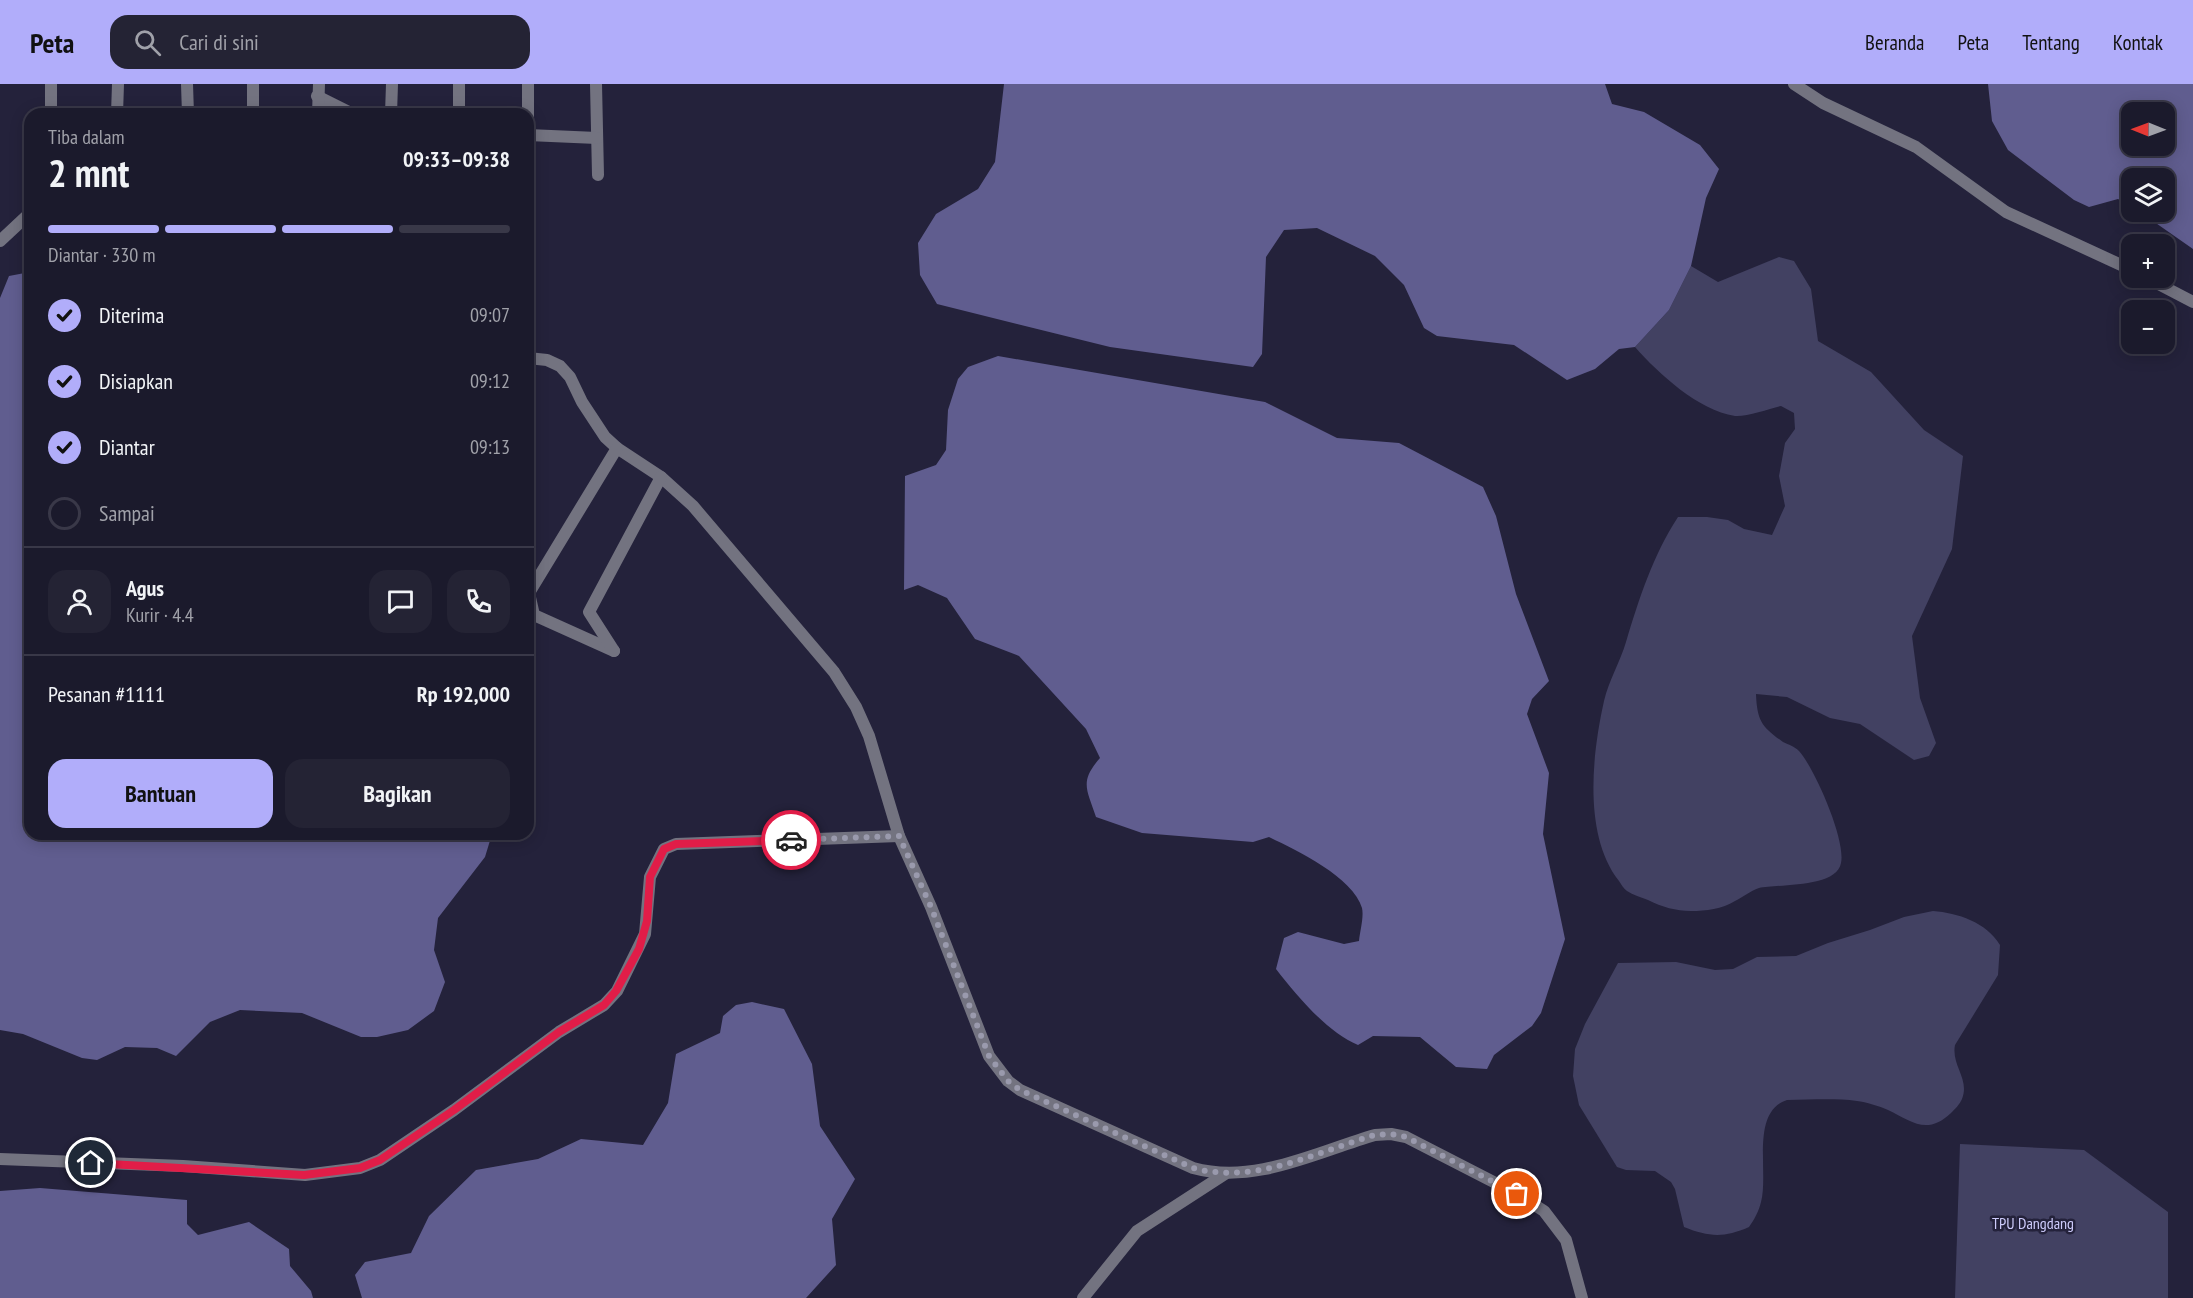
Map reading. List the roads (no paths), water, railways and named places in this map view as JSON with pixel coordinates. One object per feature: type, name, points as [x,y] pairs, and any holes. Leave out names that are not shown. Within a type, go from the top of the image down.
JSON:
[{"type":"street","points":[[51,84],[51,108]]},
{"type":"street","points":[[117,108],[118,84]]},
{"type":"street","points":[[187,84],[188,108]]},
{"type":"street","points":[[253,84],[253,108]]},
{"type":"street","points":[[392,84],[392,108]]},
{"type":"street","points":[[459,84],[459,108]]},
{"type":"street","points":[[528,84],[528,108]]},
{"type":"street","points":[[596,84],[598,175]]},
{"type":"street","points":[[1794,84],[1823,103],[1916,147],[2006,212],[2121,265]]},
{"type":"street","points":[[318,90],[318,108]]},
{"type":"street","points":[[318,90],[344,108]]},
{"type":"street","points":[[534,135],[597,138]]},
{"type":"street","points":[[0,241],[24,219]]},
{"type":"street","points":[[2166,288],[2193,302]]},
{"type":"street","points":[[534,359],[547,360],[560,366],[570,377],[594,423],[617,448],[661,477],[693,506],[834,672],[846,690],[869,736],[899,836],[931,907],[989,1056],[1008,1081],[1020,1090],[1193,1168],[1210,1173],[1225,1174],[1278,1167],[1375,1135],[1391,1134],[1406,1137],[1523,1197],[1544,1211],[1566,1240],[1582,1298]]},
{"type":"street","points":[[534,585],[617,448]]},
{"type":"street","points":[[534,615],[614,651],[589,612],[661,477]]},
{"type":"street","points":[[0,1159],[183,1166],[304,1175],[360,1168],[380,1160],[410,1140],[559,1032],[604,1005],[616,991],[639,949],[647,921],[650,877],[664,849],[676,844],[899,836]]},
{"type":"street","points":[[1083,1298],[1137,1231],[1225,1174]]},
{"type":"park label","name":"TPU Dangdang","points":[[2033,1223]]}]
